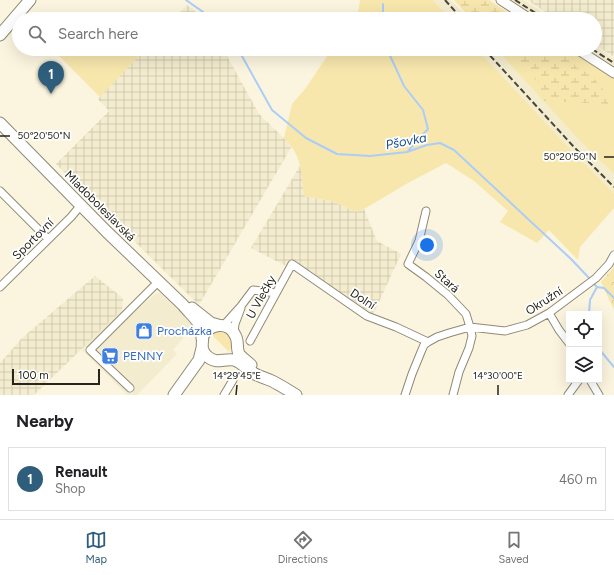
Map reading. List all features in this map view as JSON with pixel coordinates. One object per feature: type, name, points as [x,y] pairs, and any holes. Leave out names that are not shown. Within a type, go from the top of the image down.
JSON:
[{"type":"main road","points":[[20,12],[30,0]]},
{"type":"main road","points":[[1,35],[12,22]]},
{"type":"main road","name":"Mladoboleslavská","points":[[0,123],[107,232],[184,305],[201,328],[202,343],[207,356],[211,359],[221,361],[235,361],[255,374],[272,381]]},
{"type":"main road","name":"Mladoboleslavská","points":[[184,305],[191,308],[211,323],[229,328],[237,339],[239,353],[243,359],[292,394]]},
{"type":"main road","points":[[175,395],[199,360],[205,332],[210,328],[220,326]]},
{"type":"main road","points":[[175,395],[208,364],[228,359],[233,355],[238,346]]},
{"type":"street","points":[[501,0],[519,12]]},
{"type":"street","points":[[588,56],[614,73]]},
{"type":"street","points":[[0,191],[48,239]]},
{"type":"street","name":"Sportovní","points":[[0,287],[71,217],[81,205]]},
{"type":"street","name":"Stará","points":[[426,211],[419,241],[408,264],[448,295],[466,314],[470,326]]},
{"type":"street","name":"Okružní","points":[[428,342],[449,332],[470,326],[506,331],[527,325],[548,313],[585,287],[609,264],[614,255]]},
{"type":"street","name":"U Vlečky","points":[[250,341],[292,264]]},
{"type":"street","name":"Dolní","points":[[292,264],[367,316],[396,327],[428,342]]},
{"type":"street","points":[[130,388],[90,350],[159,281]]},
{"type":"street","points":[[220,326],[225,324],[253,290],[276,293]]},
{"type":"street","points":[[234,333],[235,324],[241,306]]},
{"type":"street","points":[[548,313],[566,339]]},
{"type":"street","points":[[453,395],[459,372],[469,348],[472,336],[470,326]]},
{"type":"street","points":[[405,395],[424,345],[428,342]]},
{"type":"street","points":[[224,395],[233,380]]},
{"type":"street","points":[[568,395],[577,383]]},
{"type":"street","points":[[592,383],[599,395]]},
{"type":"shaded area","points":[[433,0],[451,0],[462,12],[444,12]]},
{"type":"shaded area","points":[[507,0],[524,0],[542,12],[526,12]]},
{"type":"shaded area","points":[[527,0],[614,0],[614,57],[602,49],[602,12],[545,12]]},
{"type":"shaded area","points":[[187,5],[196,12],[180,12]]},
{"type":"shaded area","points":[[602,50],[614,58],[614,69],[594,56],[602,56]]},
{"type":"shaded area","points":[[138,56],[227,56],[259,114],[292,146],[199,305],[56,164],[109,111],[98,99]]},
{"type":"shaded area","points":[[484,56],[502,56],[580,141],[614,174],[614,193],[571,150]]},
{"type":"shaded area","points":[[301,164],[304,196],[335,202],[354,211],[364,209],[377,241],[401,254],[373,315],[292,260],[288,267],[251,248]]},
{"type":"shaded area","points":[[95,276],[123,298],[122,310],[34,395],[0,395],[0,363],[22,338]]},
{"type":"shaded area","points":[[160,293],[194,325],[173,350],[177,354],[137,395],[127,395],[81,349],[122,310],[130,316],[155,294]]},
{"type":"green space","points":[[360,0],[433,0],[444,12],[358,12]]},
{"type":"green space","points":[[454,0],[489,0],[507,12],[465,12]]},
{"type":"green space","points":[[59,56],[138,57],[100,97]]},
{"type":"green space","points":[[327,56],[484,56],[571,150],[614,193],[614,208],[580,247],[578,260],[549,230],[537,243],[500,222],[508,211],[474,181],[446,163],[364,209],[355,212],[335,202],[304,196],[300,164],[290,144],[284,138],[292,104],[305,89]]},
{"type":"green space","points":[[502,56],[581,56],[614,77],[614,174],[580,141]]},
{"type":"green space","points":[[505,56],[571,57],[576,67],[591,75],[607,94],[608,104],[543,101],[537,91],[540,83]]},
{"type":"green space","points":[[614,267],[614,310],[601,282]]},
{"type":"green space","points":[[219,331],[226,333],[231,338],[232,345],[229,352],[211,334]]},
{"type":"waterway","name":"Pšovka","points":[[186,0],[203,12]]},
{"type":"waterway","points":[[383,4],[383,12]]},
{"type":"waterway","name":"Pšovka","points":[[242,56],[272,110],[306,138],[337,154],[370,156],[407,152],[427,145],[440,143],[454,150],[571,259],[590,279]]},
{"type":"waterway","points":[[390,56],[404,86],[423,110],[428,129],[408,151]]},
{"type":"waterway","name":"Pšovka","points":[[593,283],[597,287],[604,288],[614,298]]},
{"type":"waterway","points":[[589,311],[590,300],[597,287]]},
{"type":"waterway","points":[[602,353],[614,367]]},
{"type":"railway","points":[[445,0],[456,12]]},
{"type":"railway","points":[[515,0],[534,12]]},
{"type":"railway","points":[[602,55],[614,63]]},
{"type":"railway","points":[[490,56],[574,147],[614,187]]},
{"type":"place","name":"Renault","points":[[51,94]]},
{"type":"place","name":"Procházka","points":[[144,331]]},
{"type":"place","name":"PENNY","points":[[110,356]]}]
